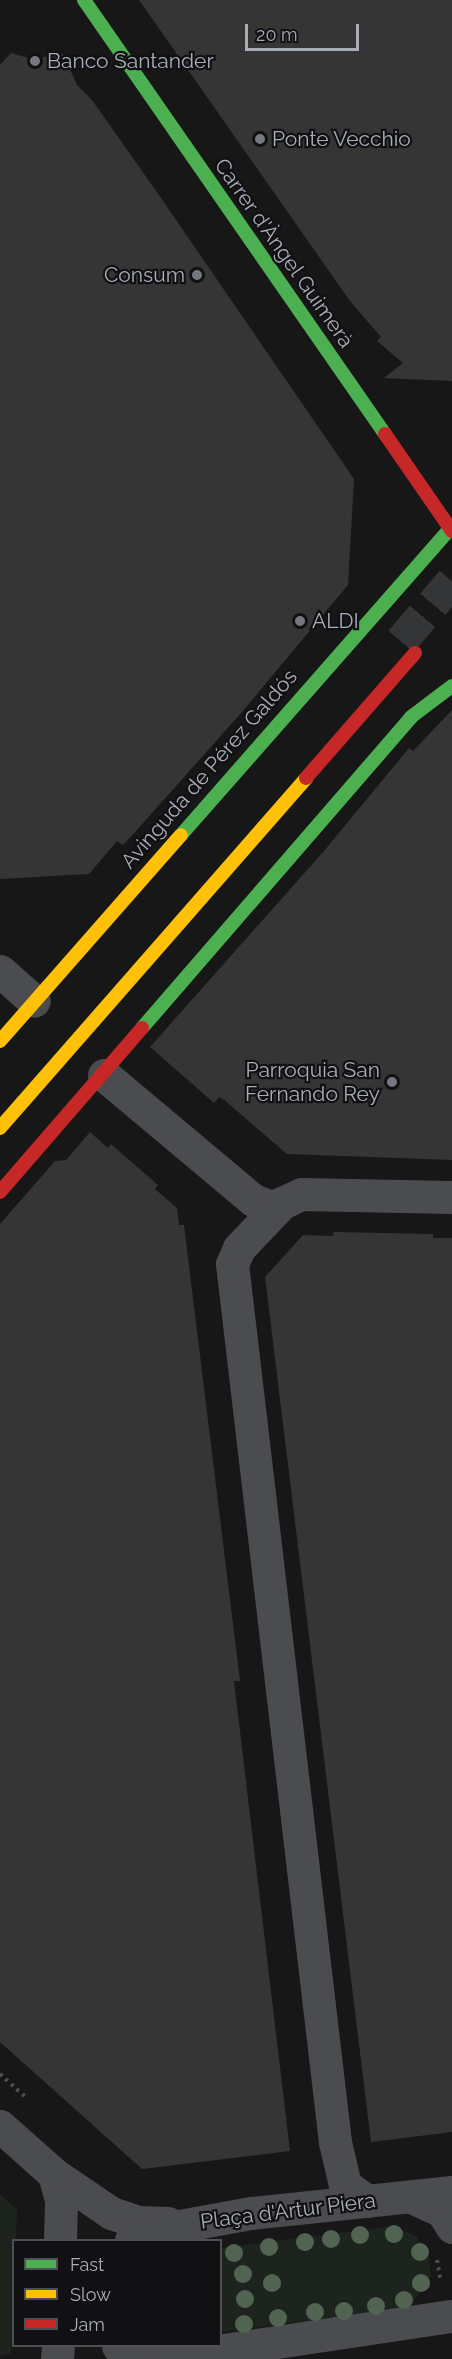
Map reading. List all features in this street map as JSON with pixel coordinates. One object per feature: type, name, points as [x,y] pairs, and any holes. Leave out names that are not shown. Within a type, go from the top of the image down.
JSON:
[{"type":"main road","name":"Carrer d'Àngel Guimerà","points":[[84,0],[451,531]]},
{"type":"main road","name":"Avinguda de Pérez Galdós","points":[[0,1041],[451,531]]},
{"type":"main road","points":[[0,1128],[415,653]]},
{"type":"main road","points":[[0,1192],[104,1075],[411,717],[452,686]]},
{"type":"street","points":[[0,971],[34,1001]]},
{"type":"street","points":[[104,1075],[253,1200],[271,1206],[301,1194],[452,1197]]},
{"type":"street","points":[[282,1203],[239,1248],[231,1275],[335,2142],[345,2185],[367,2201]]},
{"type":"street","points":[[0,2126],[54,2174],[123,2219],[188,2223]]},
{"type":"street","points":[[54,2174],[61,2200],[60,2239]]},
{"type":"street","name":"Plaça d'Artur Piera","points":[[138,2239],[188,2223],[452,2192]]},
{"type":"street","name":"Plaça d'Artur Piera","points":[[411,2197],[437,2207],[452,2227]]},
{"type":"street","points":[[163,2359],[319,2334],[448,2317]]},
{"type":"street","points":[[319,2334],[332,2343],[344,2359]]},
{"type":"street","points":[[120,2347],[144,2359]]},
{"type":"path","points":[[0,2074],[36,2106]]},
{"type":"path","points":[[436,2256],[448,2317]]},
{"type":"shaded area","points":[[0,2194],[17,2210],[16,2239],[12,2239],[11,2353],[0,2356]]},
{"type":"shaded area","points":[[394,2226],[417,2237],[429,2256],[431,2276],[413,2303],[391,2310],[222,2332],[222,2248]]},
{"type":"building","points":[[139,0],[452,0],[452,381],[384,378],[403,363],[377,341],[381,337],[350,301]]},
{"type":"building","points":[[11,53],[32,59],[63,54],[77,85],[92,100],[161,198],[354,479],[348,585],[242,712],[123,845],[117,841],[89,874],[0,879],[0,65]]},
{"type":"building","points":[[452,710],[452,1160],[287,1154],[223,1099],[219,1097],[214,1103],[150,1047],[324,851],[409,748],[413,751]]},
{"type":"building","points":[[90,1132],[108,1148],[111,1144],[158,1185],[155,1189],[177,1208],[179,1225],[184,1225],[240,1681],[234,1681],[290,2151],[142,2169],[0,2042],[0,1224],[55,1161],[66,1160]]},
{"type":"building","points":[[334,1232],[433,1234],[433,1238],[452,1238],[452,2132],[371,2142],[265,1277],[303,1235],[333,1236]]},
{"type":"tunnel","points":[[401,641],[452,581]]},
{"type":"traffic: fast","points":[[84,0],[385,434]]},
{"type":"traffic: fast","points":[[181,835],[452,527]]},
{"type":"traffic: fast","points":[[142,1028],[411,717],[452,686]]},
{"type":"traffic: slow","points":[[0,1128],[306,778]]},
{"type":"traffic: slow","points":[[0,1041],[181,835]]},
{"type":"traffic: jam","points":[[385,434],[452,531]]},
{"type":"traffic: jam","points":[[306,778],[415,653]]},
{"type":"traffic: jam","points":[[0,1192],[142,1028]]},
{"type":"place","name":"Banco Santander","points":[[35,61]]},
{"type":"place","name":"Ponte Vecchio","points":[[260,139]]},
{"type":"place","name":"Consum","points":[[197,275]]},
{"type":"place","name":"ALDI","points":[[300,621]]},
{"type":"place","name":"Parroquia San Fernando Rey","points":[[392,1082]]}]
